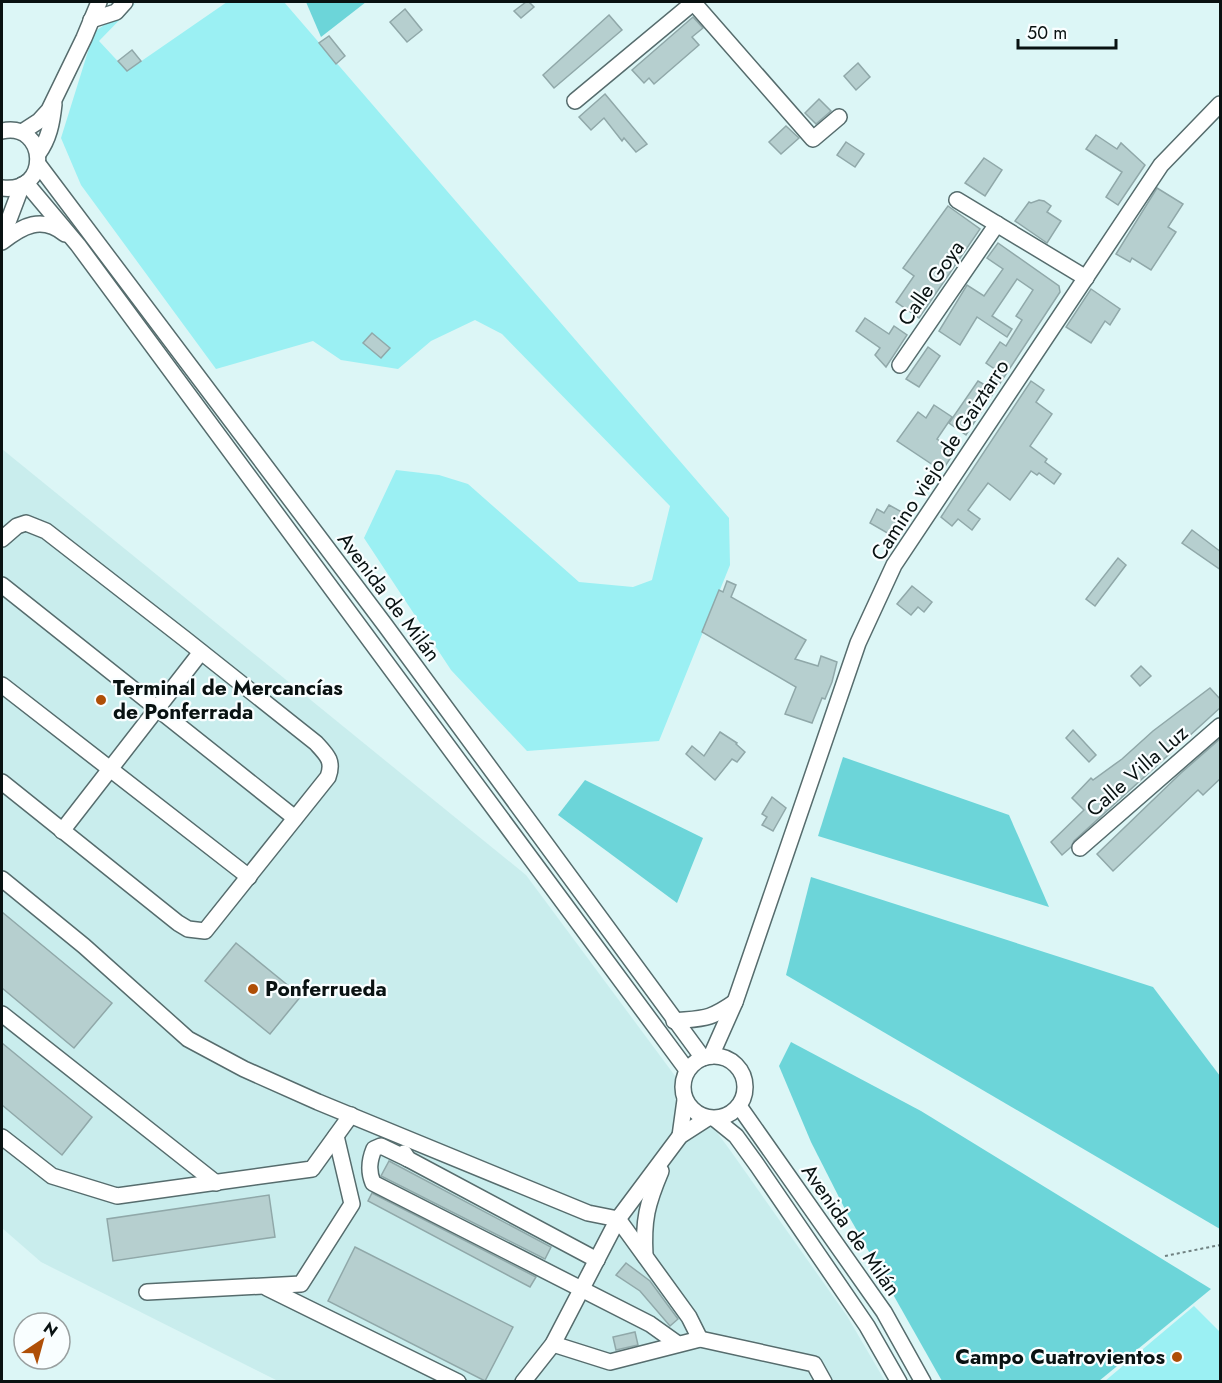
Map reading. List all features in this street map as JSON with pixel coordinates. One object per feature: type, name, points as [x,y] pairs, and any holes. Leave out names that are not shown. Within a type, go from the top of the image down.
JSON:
[{"type":"street","points":[[2,131],[9,129],[22,132],[39,121],[49,110],[99,2]]},
{"type":"street","points":[[92,20],[116,12],[126,2]]},
{"type":"street","points":[[576,101],[693,2],[813,139],[839,117]]},
{"type":"street","points":[[2,188],[15,188],[33,176],[52,123],[54,99]]},
{"type":"street","name":"Camino viejo de Gaiztarro","points":[[707,1057],[728,1020],[735,1002],[858,644],[894,565],[1161,165],[1221,104]]},
{"type":"street","name":"Avenida de Milán","points":[[22,132],[32,141],[38,159],[385,625],[674,1021],[707,1057]]},
{"type":"street","points":[[3,236],[24,184]]},
{"type":"street","name":"Avenida de Milán","points":[[24,184],[78,245],[687,1070]]},
{"type":"street","points":[[957,200],[1086,278]]},
{"type":"street","points":[[2,204],[3,236]]},
{"type":"street","points":[[3,236],[19,228],[40,223],[58,228],[78,245]]},
{"type":"street","name":"Calle Goya","points":[[900,365],[997,224]]},
{"type":"street","points":[[2,539],[17,526],[26,523],[37,526],[316,743],[330,757],[332,768],[328,777],[205,931],[188,929],[2,782]]},
{"type":"street","points":[[2,585],[296,818]]},
{"type":"street","points":[[62,831],[201,652]]},
{"type":"street","points":[[2,685],[249,877]]},
{"type":"street","name":"Calle Villa Luz","points":[[1080,848],[1221,726]]},
{"type":"street","points":[[2,879],[84,946],[188,1039],[244,1069],[351,1115],[588,1212],[618,1219],[689,1317],[700,1339]]},
{"type":"street","points":[[674,1021],[716,1016],[735,1002]]},
{"type":"street","points":[[2,1014],[216,1183]]},
{"type":"street","name":"Camino viejo de Gaiztarro","points":[[728,1020],[729,1060]]},
{"type":"street","points":[[645,1256],[646,1209],[677,1140],[685,1100],[683,1080],[687,1070],[694,1063],[707,1057],[720,1057],[729,1060],[742,1075],[745,1087],[739,1106],[726,1116],[711,1118],[695,1113],[685,1100]]},
{"type":"street","name":"Avenida de Milán","points":[[739,1106],[884,1312],[923,1382]]},
{"type":"street","points":[[2,1137],[52,1176],[117,1196],[312,1169],[351,1115]]},
{"type":"street","points":[[524,1382],[554,1344],[618,1219],[677,1140],[711,1118]]},
{"type":"street","name":"Avenida de Milán","points":[[711,1118],[736,1136],[757,1165],[867,1326],[899,1382]]},
{"type":"street","points":[[390,1131],[408,1159]]},
{"type":"street","points":[[147,1292],[301,1284],[352,1204],[336,1136]]},
{"type":"street","points":[[597,1260],[408,1159],[381,1146],[374,1149],[370,1160],[370,1175],[373,1183],[582,1288],[650,1324],[678,1344]]},
{"type":"street","points":[[265,1286],[458,1382]]},
{"type":"street","points":[[554,1344],[610,1362],[700,1339],[814,1364],[824,1382]]},
{"type":"path","points":[[1165,1256],[1221,1245]]},
{"type":"shaded area","points":[[227,2],[284,2],[729,518],[730,565],[659,741],[527,751],[451,670],[364,538],[396,470],[439,475],[468,484],[579,582],[633,587],[652,580],[670,506],[502,334],[475,320],[431,341],[398,369],[341,360],[313,341],[216,369],[81,185],[61,138],[94,32],[136,3],[99,41],[127,71]]},
{"type":"shaded area","points":[[306,2],[366,2],[321,37]]},
{"type":"shaded area","points":[[2,449],[526,875],[730,1150],[847,1316],[885,1381],[278,1381],[41,1262],[2,1228]]},
{"type":"shaded area","points":[[843,757],[1009,815],[1049,907],[818,836]]},
{"type":"shaded area","points":[[585,780],[703,838],[677,903],[558,815]]},
{"type":"shaded area","points":[[811,877],[1153,987],[1220,1076],[1220,1229],[786,975]]},
{"type":"shaded area","points":[[791,1042],[921,1111],[1211,1289],[1099,1381],[942,1381],[847,1213],[811,1142],[779,1066]]},
{"type":"shaded area","name":"Campo Cuatrovientos","points":[[1194,1306],[1220,1332],[1220,1381],[1105,1381]]},
{"type":"building","points":[[526,2],[534,7],[521,18],[514,11]]},
{"type":"building","points":[[405,9],[422,30],[407,42],[390,22]]},
{"type":"building","points":[[609,15],[622,30],[554,88],[543,75]]},
{"type":"building","points":[[693,17],[703,28],[692,37],[699,45],[654,84],[649,78],[644,83],[632,70]]},
{"type":"building","points":[[329,36],[345,56],[336,64],[319,43]]},
{"type":"building","points":[[132,50],[141,61],[127,71],[118,61]]},
{"type":"building","points":[[858,63],[870,77],[856,90],[844,76]]},
{"type":"building","points":[[605,94],[647,144],[636,152],[624,138],[622,141],[604,118],[591,130],[579,117]]},
{"type":"building","points":[[819,99],[831,111],[816,124],[805,113]]},
{"type":"building","points":[[786,126],[799,138],[781,154],[769,142]]},
{"type":"building","points":[[1096,135],[1117,149],[1121,143],[1145,165],[1118,205],[1106,197],[1122,172],[1086,149]]},
{"type":"building","points":[[846,142],[864,154],[855,167],[837,155]]},
{"type":"building","points":[[984,158],[1002,170],[985,196],[965,183]]},
{"type":"building","points":[[1157,188],[1183,204],[1168,227],[1176,232],[1151,270],[1132,258],[1130,262],[1116,254]]},
{"type":"building","points":[[1039,200],[1051,206],[1047,212],[1061,221],[1047,243],[1015,221],[1029,202]]},
{"type":"building","points":[[948,206],[980,229],[919,318],[896,302],[914,276],[903,268]]},
{"type":"building","points":[[998,243],[1059,286],[1060,292],[966,435],[949,423],[978,381],[985,385],[996,370],[986,363],[1000,342],[1006,346],[1022,320],[1016,316],[1033,290],[1017,279],[992,316],[1012,329],[1007,337],[977,317],[960,345],[939,331],[967,285],[984,296],[1003,269],[987,258]]},
{"type":"building","points":[[1091,289],[1120,309],[1110,325],[1105,321],[1091,343],[1066,327]]},
{"type":"building","points":[[865,318],[889,334],[894,326],[907,335],[886,367],[875,355],[880,348],[856,331]]},
{"type":"building","points":[[372,333],[390,348],[381,358],[363,343]]},
{"type":"building","points":[[928,347],[940,356],[919,387],[906,379]]},
{"type":"building","points":[[1031,381],[1044,390],[1036,402],[1052,414],[1030,446],[1047,459],[1045,462],[1061,474],[1054,484],[1039,473],[1037,475],[1031,471],[1010,500],[988,483],[968,510],[980,519],[972,530],[958,519],[952,526],[941,517]]},
{"type":"building","points":[[934,405],[952,417],[937,439],[955,451],[942,471],[897,441],[918,412],[926,418]]},
{"type":"building","points":[[889,505],[909,516],[896,538],[870,523],[877,509],[884,513]]},
{"type":"building","points":[[1192,530],[1221,552],[1221,570],[1182,543]]},
{"type":"building","points":[[1118,558],[1126,565],[1095,606],[1086,599]]},
{"type":"building","points":[[727,581],[736,585],[731,597],[806,640],[795,659],[818,666],[821,656],[837,662],[832,682],[825,699],[822,698],[812,723],[785,714],[796,687],[702,632],[719,590],[723,592]]},
{"type":"building","points":[[912,586],[932,602],[924,612],[918,607],[911,615],[897,604]]},
{"type":"building","points":[[1141,666],[1151,676],[1140,686],[1131,676]]},
{"type":"building","points":[[1210,688],[1221,700],[1221,707],[1074,841],[1062,855],[1051,842],[1084,810],[1072,798],[1091,778],[1093,780],[1122,759],[1153,731]]},
{"type":"building","points":[[1073,730],[1096,755],[1089,762],[1066,738]]},
{"type":"building","points":[[720,732],[737,743],[745,752],[737,762],[732,759],[715,780],[686,754],[692,746],[704,756]]},
{"type":"building","points":[[1221,738],[1221,778],[1203,795],[1198,790],[1113,871],[1097,854]]},
{"type":"building","points":[[772,797],[786,808],[773,831],[762,825],[767,817],[762,814]]},
{"type":"building","points":[[2,912],[112,1003],[74,1048],[2,988]]},
{"type":"building","name":"Ponferrueda","points":[[236,943],[301,996],[270,1034],[205,981]]},
{"type":"building","points":[[2,1043],[92,1117],[62,1155],[2,1105]]},
{"type":"building","points":[[389,1161],[551,1247],[545,1259],[381,1176]]},
{"type":"building","points":[[372,1193],[536,1277],[530,1287],[368,1201]]},
{"type":"building","points":[[269,1195],[275,1237],[113,1261],[107,1219]]},
{"type":"building","points":[[355,1247],[513,1327],[485,1381],[328,1301]]},
{"type":"building","points":[[626,1263],[650,1281],[678,1319],[670,1326],[640,1291],[616,1275]]},
{"type":"building","points":[[635,1332],[638,1345],[616,1350],[613,1337]]},
{"type":"place","name":"Terminal de Mercancías de Ponferrada","points":[[101,700]]},
{"type":"place","name":"Ponferrueda","points":[[253,989]]},
{"type":"place","name":"Campo Cuatrovientos","points":[[1177,1357]]}]
